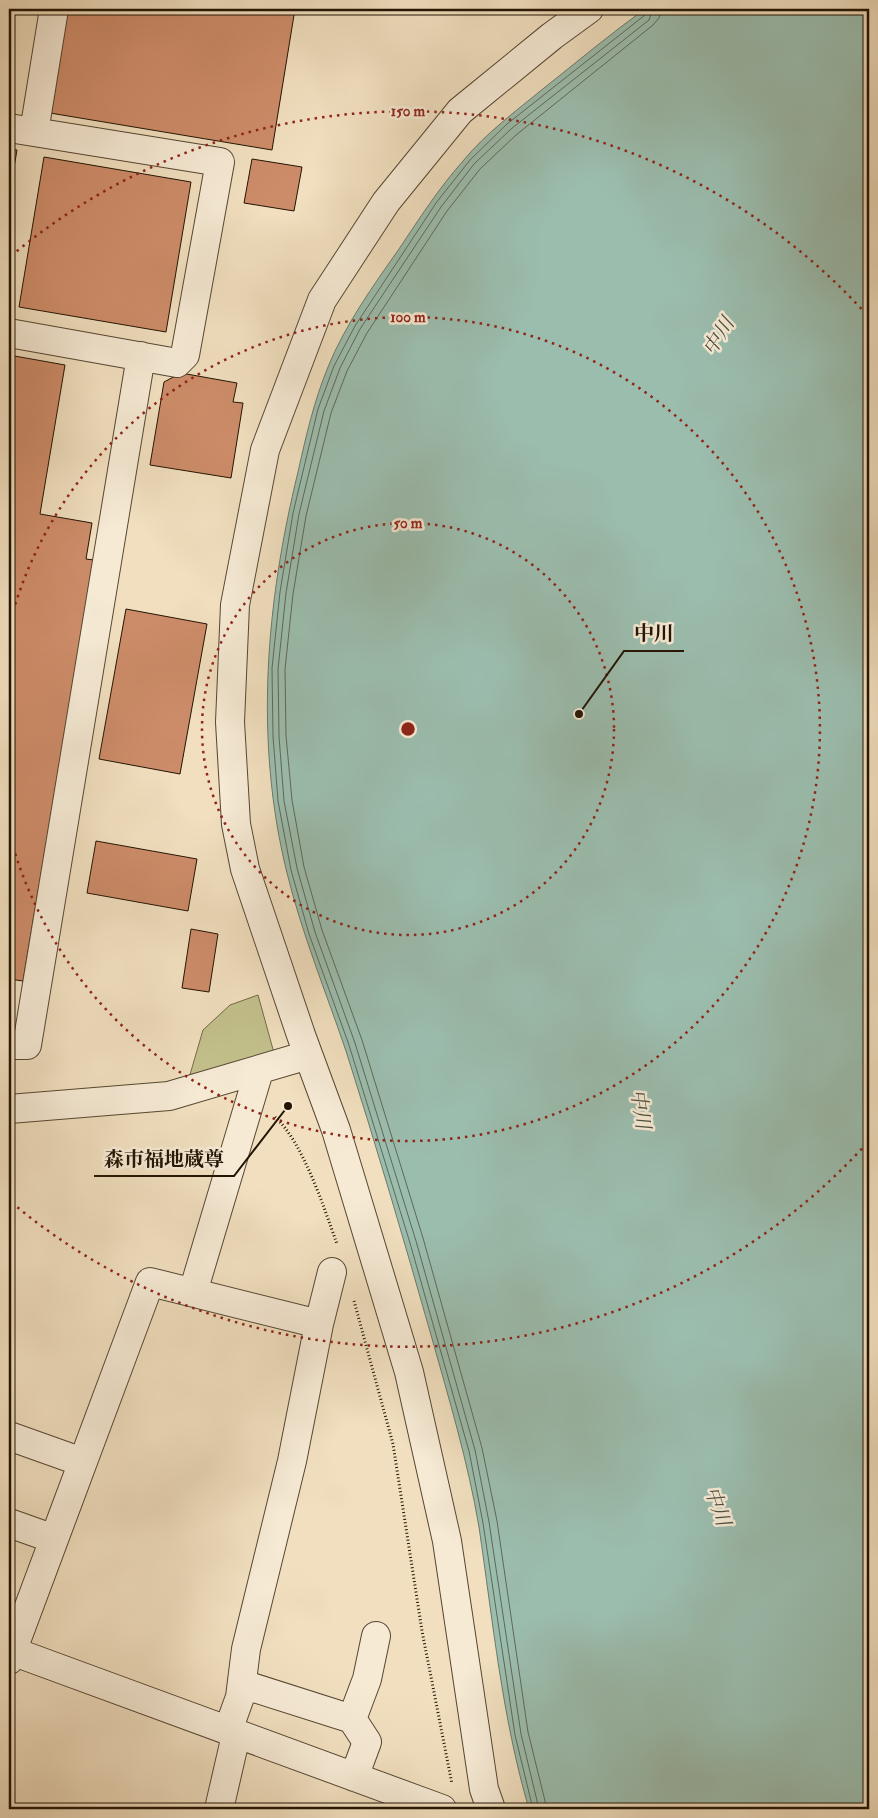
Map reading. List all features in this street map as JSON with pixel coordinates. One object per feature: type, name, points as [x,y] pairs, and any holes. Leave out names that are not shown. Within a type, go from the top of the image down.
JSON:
[{"type":"street","points":[[9,333],[177,363],[185,355],[220,162],[22,130],[54,9]]},
{"type":"street","points":[[491,1809],[484,1789],[447,1540],[409,1372],[336,1130],[308,1055],[245,869],[236,824],[232,778],[230,722],[235,606],[265,450],[322,300],[386,202],[460,111],[552,36],[589,9]]},
{"type":"street","points":[[9,1045],[27,1045],[141,356]]},
{"type":"street","points":[[9,1109],[169,1096],[255,1083],[308,1055]]},
{"type":"street","points":[[192,1292],[255,1083]]},
{"type":"street","points":[[220,1809],[233,1738],[231,1722],[240,1697],[246,1649],[292,1461],[319,1324],[335,1260]]},
{"type":"street","points":[[319,1324],[150,1282],[10,1654],[233,1738],[354,1777],[448,1802]]},
{"type":"street","points":[[9,1436],[82,1462]]},
{"type":"street","points":[[9,1523],[54,1540]]},
{"type":"street","points":[[352,1719],[367,1679],[376,1636]]},
{"type":"street","points":[[242,1684],[352,1719],[367,1742],[354,1777]]},
{"type":"path","points":[[255,1083],[288,1128],[321,1200],[335,1260]]},
{"type":"path","points":[[352,1292],[393,1444],[448,1802]]},
{"type":"shaded area","points":[[258,995],[274,1053],[189,1078],[203,1030],[230,1005]]},
{"type":"water","points":[[645,9],[869,9],[869,1809],[529,1809],[505,1704],[479,1527],[464,1455],[390,1193],[346,1051],[293,896],[277,823],[270,773],[268,672],[278,571],[307,432],[335,351],[360,306],[422,215],[472,151],[512,114]]},
{"type":"building","points":[[67,9],[295,9],[272,150],[50,113]]},
{"type":"building","points":[[9,149],[17,150],[9,197]]},
{"type":"building","points":[[44,157],[191,182],[166,332],[19,307]]},
{"type":"building","points":[[252,159],[302,167],[294,211],[244,203]]},
{"type":"building","points":[[9,355],[65,365],[40,514],[92,523],[86,559],[94,560],[23,981],[9,979]]},
{"type":"building","points":[[181,373],[237,383],[233,402],[243,403],[231,478],[150,465],[164,382]]},
{"type":"building","points":[[126,609],[207,624],[180,774],[99,759]]},
{"type":"building","points":[[96,841],[197,859],[188,911],[87,893]]},
{"type":"building","points":[[191,929],[218,934],[209,992],[182,988]]},
{"type":"place","name":"中川","points":[[579,714]]},
{"type":"place","name":"森市福地蔵尊","points":[[288,1106]]}]
